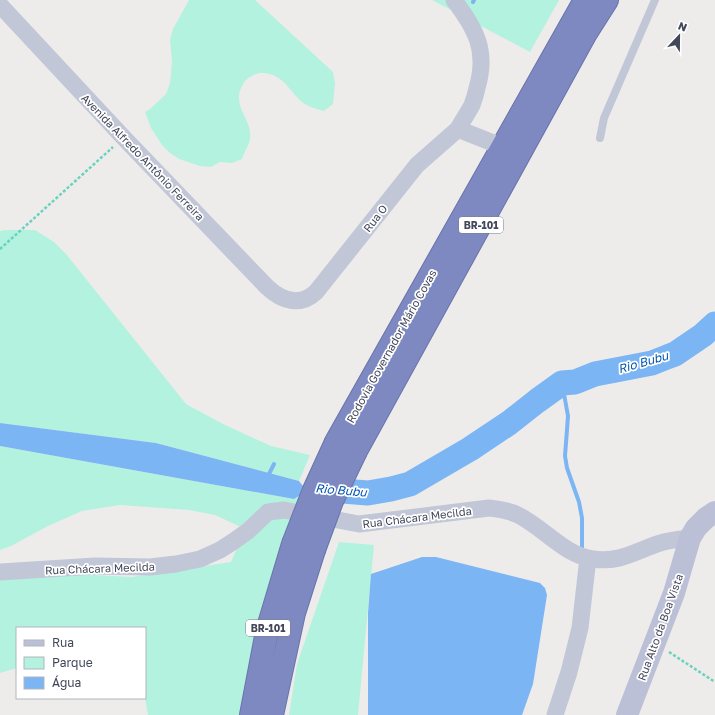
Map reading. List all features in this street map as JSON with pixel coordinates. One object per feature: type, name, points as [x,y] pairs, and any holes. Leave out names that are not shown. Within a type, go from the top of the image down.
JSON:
[{"type":"highway","name":"Rodovia Governador Mário Covas","points":[[272,715],[294,613],[314,490],[336,442],[585,0]]},
{"type":"highway","name":"Rodovia Governador Mário Covas","points":[[251,715],[267,631],[304,547],[332,501],[356,451],[606,0]]},
{"type":"street","name":"Rua O","points":[[291,301],[302,301],[310,298],[316,292],[417,165],[458,129],[472,105],[481,76],[482,55],[476,36],[466,16],[454,0]]},
{"type":"street","name":"Avenida Alfredo Antônio Ferreira","points":[[0,5],[124,138],[268,287],[277,295],[291,301]]},
{"type":"street","points":[[458,129],[503,147]]},
{"type":"street","name":"Rua Chácara Mecilda","points":[[0,572],[95,566],[150,567],[200,559],[220,550],[248,531],[268,512],[275,510],[284,510],[359,524],[489,508],[504,509],[527,520],[569,550],[581,556],[610,560],[626,557],[673,539],[690,538]]},
{"type":"street","points":[[690,538],[696,528],[706,518],[715,512]]},
{"type":"street","name":"Rua Alto da Boa Vista","points":[[627,715],[674,593],[690,538]]},
{"type":"street","points":[[555,715],[569,672],[580,628],[588,558]]},
{"type":"lane","points":[[600,138],[604,118],[655,0]]},
{"type":"path","points":[[0,249],[124,138]]},
{"type":"path","points":[[655,644],[715,682]]},
{"type":"green space","points":[[189,0],[255,0],[333,72],[335,83],[333,104],[324,111],[310,107],[304,104],[282,80],[267,73],[256,74],[245,81],[239,93],[240,107],[250,132],[250,139],[242,159],[232,163],[220,162],[211,167],[200,166],[179,159],[170,153],[162,145],[151,128],[145,112],[166,94],[170,83],[172,62],[170,40],[173,29]]},
{"type":"green space","points":[[432,0],[559,0],[530,52]]},
{"type":"green space","points":[[35,230],[54,242],[66,254],[186,404],[223,424],[271,446],[310,455],[299,481],[156,443],[0,423],[0,231]]},
{"type":"green space","points":[[0,446],[294,499],[307,491],[242,715],[148,715],[145,699],[146,627],[16,627],[16,668],[0,673],[0,578],[57,573],[132,577],[231,562],[245,529],[215,515],[189,510],[120,505],[82,511],[0,550]]},
{"type":"green space","points":[[339,542],[374,545],[358,715],[289,715],[297,664]]},
{"type":"water","points":[[0,423],[156,443],[299,481],[307,491],[294,499],[0,446]]},
{"type":"water","points":[[422,557],[436,557],[540,583],[545,588],[547,595],[533,684],[522,715],[368,715],[368,613],[371,574]]},
{"type":"waterway","name":"Rio Bubu","points":[[316,489],[368,493],[410,484],[470,449],[509,423],[562,383],[575,382],[595,374],[652,363],[675,354],[703,335],[715,324]]},
{"type":"waterway","points":[[562,383],[568,416],[565,456],[567,468],[579,502],[582,518],[582,551]]},
{"type":"waterway","points":[[267,478],[274,464]]}]
